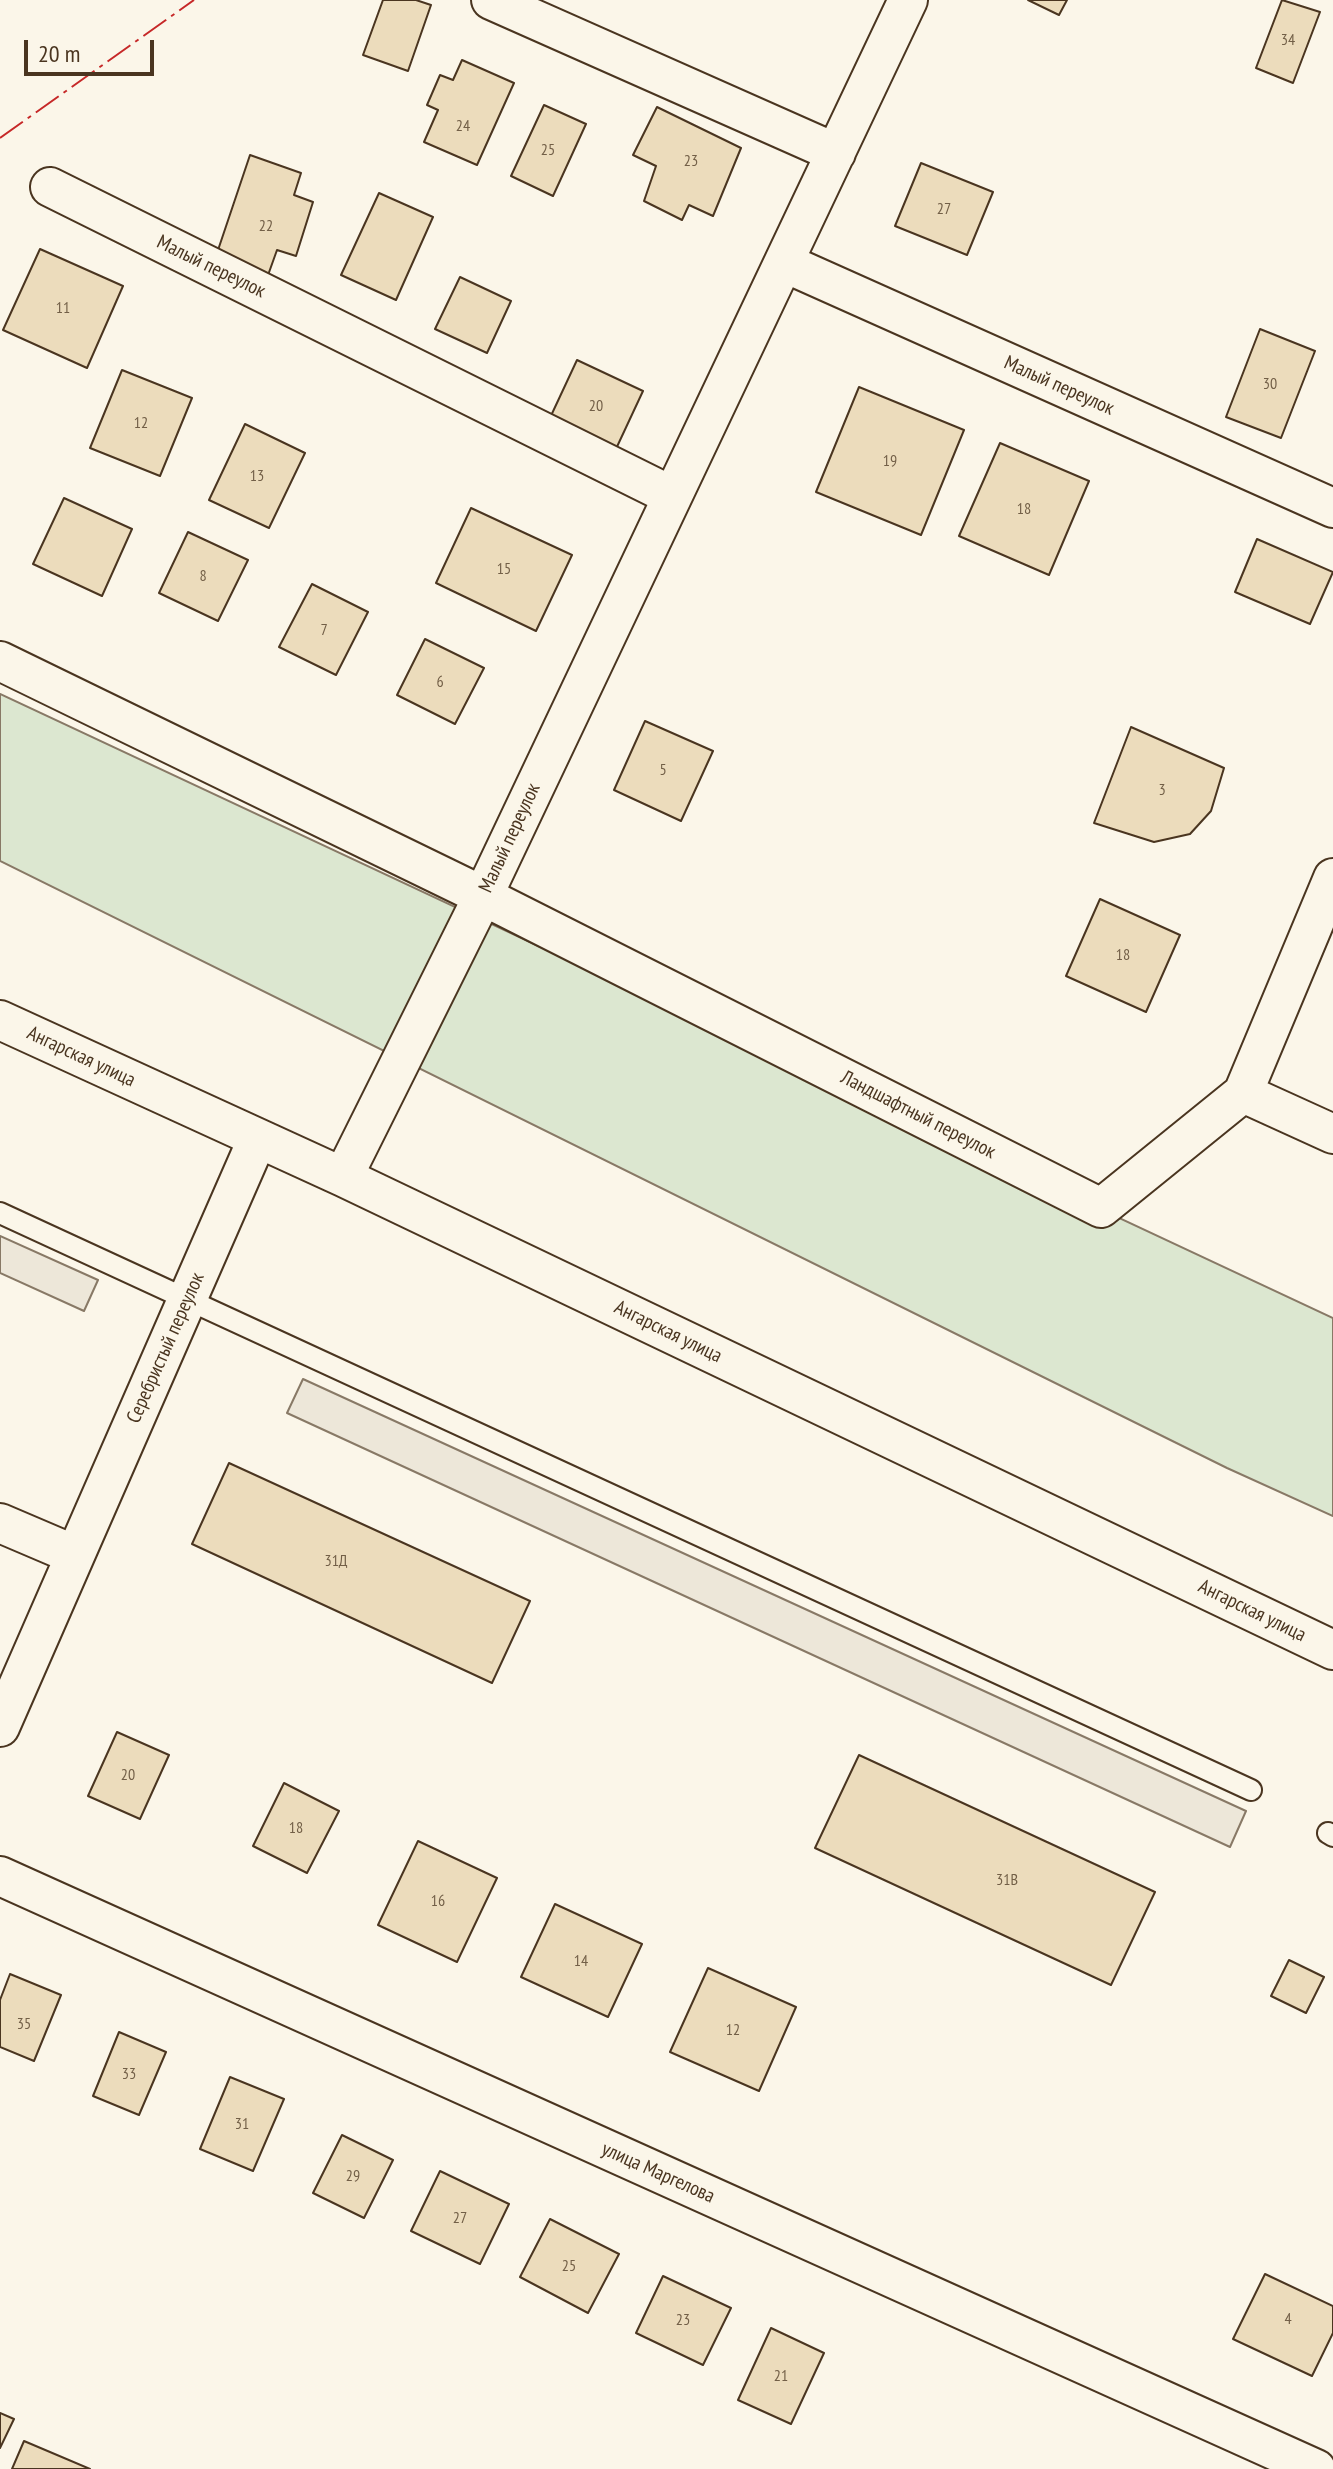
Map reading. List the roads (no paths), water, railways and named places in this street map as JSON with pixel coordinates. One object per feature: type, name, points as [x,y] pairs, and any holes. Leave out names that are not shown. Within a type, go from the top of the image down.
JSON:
[{"type":"street","points":[[491,0],[836,153]]},
{"type":"street","name":"Малый переулок","points":[[343,1177],[483,896],[908,0]]},
{"type":"street","name":"Малый переулок","points":[[50,187],[672,496]]},
{"type":"street","name":"Малый переулок","points":[[785,263],[1333,508]]},
{"type":"street","points":[[0,661],[483,896]]},
{"type":"street","points":[[1333,878],[1243,1093],[1333,1134]]},
{"type":"street","name":"Ландшафтный переулок","points":[[483,896],[1101,1208],[1243,1093]]},
{"type":"street","name":"Ангарская улица","points":[[0,1020],[343,1177],[1333,1650]]},
{"type":"street","name":"Серебристый переулок","points":[[0,1727],[257,1140]]},
{"type":"street","points":[[0,1523],[75,1555]]},
{"type":"street","name":"улица Маргелова","points":[[0,1876],[1316,2469]]},
{"type":"lane","points":[[0,1213],[1251,1790]]}]
